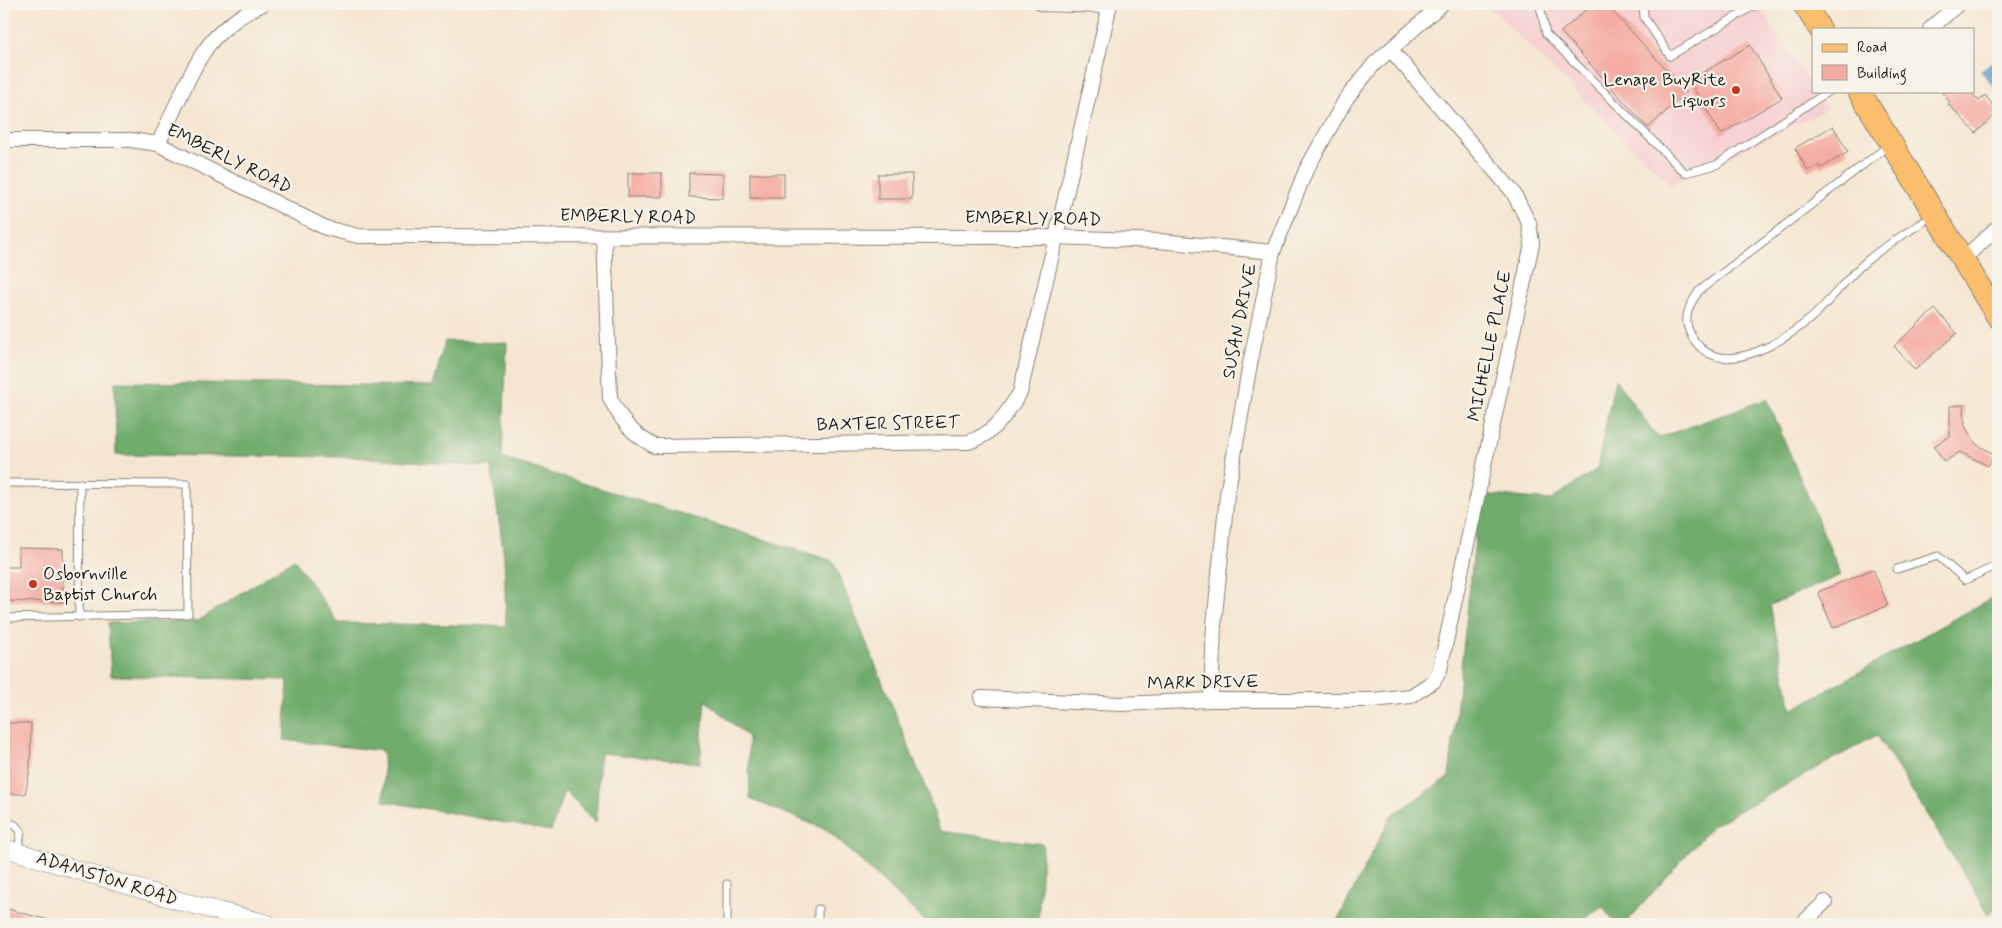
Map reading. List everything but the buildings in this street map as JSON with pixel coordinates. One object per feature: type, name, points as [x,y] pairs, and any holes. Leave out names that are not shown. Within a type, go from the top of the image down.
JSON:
[{"type":"main road","points":[[1804,4],[1819,28]]},
{"type":"main road","points":[[1859,92],[1998,317]]},
{"type":"street","points":[[158,144],[204,52],[227,27],[249,10],[262,4]]},
{"type":"street","points":[[1042,4],[1110,5]]},
{"type":"street","name":"SUSAN DRIVE","points":[[1211,700],[1214,625],[1227,495],[1250,364],[1273,252],[1306,170],[1346,99],[1374,64],[1442,4]]},
{"type":"street","points":[[1931,28],[1958,4]]},
{"type":"street","name":"BAXTER STREET","points":[[604,237],[610,398],[620,418],[631,432],[654,446],[969,442],[986,435],[997,428],[1020,393],[1110,5]]},
{"type":"street","name":"MICHELLE PLACE","points":[[1391,50],[1512,192],[1529,222],[1532,244],[1440,669],[1434,681],[1424,688]]},
{"type":"street","name":"EMBERLY ROAD","points":[[4,140],[131,140],[158,144],[326,228],[358,236],[529,234],[604,237],[1055,237],[1159,241],[1273,252]]},
{"type":"street","points":[[1963,259],[1998,227]]},
{"type":"street","name":"MARK DRIVE","points":[[981,698],[1121,704],[1211,700],[1373,700],[1411,696],[1424,688]]},
{"type":"street","name":"ADAMSTON ROAD","points":[[11,851],[180,901],[268,924]]},
{"type":"street","points":[[1802,924],[1825,902]]},
{"type":"lane","points":[[1542,4],[1540,6],[1546,34],[1685,173],[1716,165],[1827,92]]},
{"type":"lane","points":[[1643,4],[1644,18],[1670,56],[1757,4]]},
{"type":"lane","points":[[1738,4],[1743,12]]},
{"type":"lane","points":[[1891,144],[1699,291],[1689,306],[1686,324],[1690,333],[1700,347],[1712,356],[1730,358],[1766,349],[1810,318],[1863,263],[1935,214]]},
{"type":"lane","points":[[4,482],[187,484],[188,614],[4,618]]},
{"type":"lane","points":[[79,617],[80,483]]},
{"type":"lane","points":[[1897,569],[1938,556],[1965,580],[1998,565]]},
{"type":"lane","points":[[4,820],[15,825],[21,831],[11,851]]},
{"type":"lane","points":[[726,924],[727,884]]},
{"type":"lane","points":[[818,909],[818,924]]},
{"type":"shaded area","points":[[1486,4],[1758,4],[1812,86],[1812,92],[1817,92],[1827,109],[1671,185]]},
{"type":"green space","points":[[445,341],[507,343],[502,458],[833,561],[926,789],[940,831],[1043,844],[1038,924],[928,924],[827,830],[750,799],[748,737],[705,700],[700,763],[600,753],[596,823],[564,791],[551,831],[384,801],[383,751],[284,740],[288,680],[111,676],[108,623],[198,621],[294,559],[338,623],[506,626],[504,556],[491,467],[354,457],[116,455],[115,382],[433,386]]},
{"type":"green space","points":[[1615,379],[1658,438],[1767,399],[1841,575],[1770,605],[1792,710],[1998,594],[1998,906],[1989,914],[1877,735],[1712,826],[1625,924],[1615,924],[1603,907],[1575,924],[1336,924],[1391,816],[1449,777],[1480,494],[1551,500],[1597,469]]},
{"type":"water","points":[[1992,62],[1998,70],[1998,91],[1981,71]]},
{"type":"place","name":"Lenape BuyRite Liquors","points":[[1736,90]]},
{"type":"place","name":"Osbornville Baptist Church","points":[[33,584]]}]
